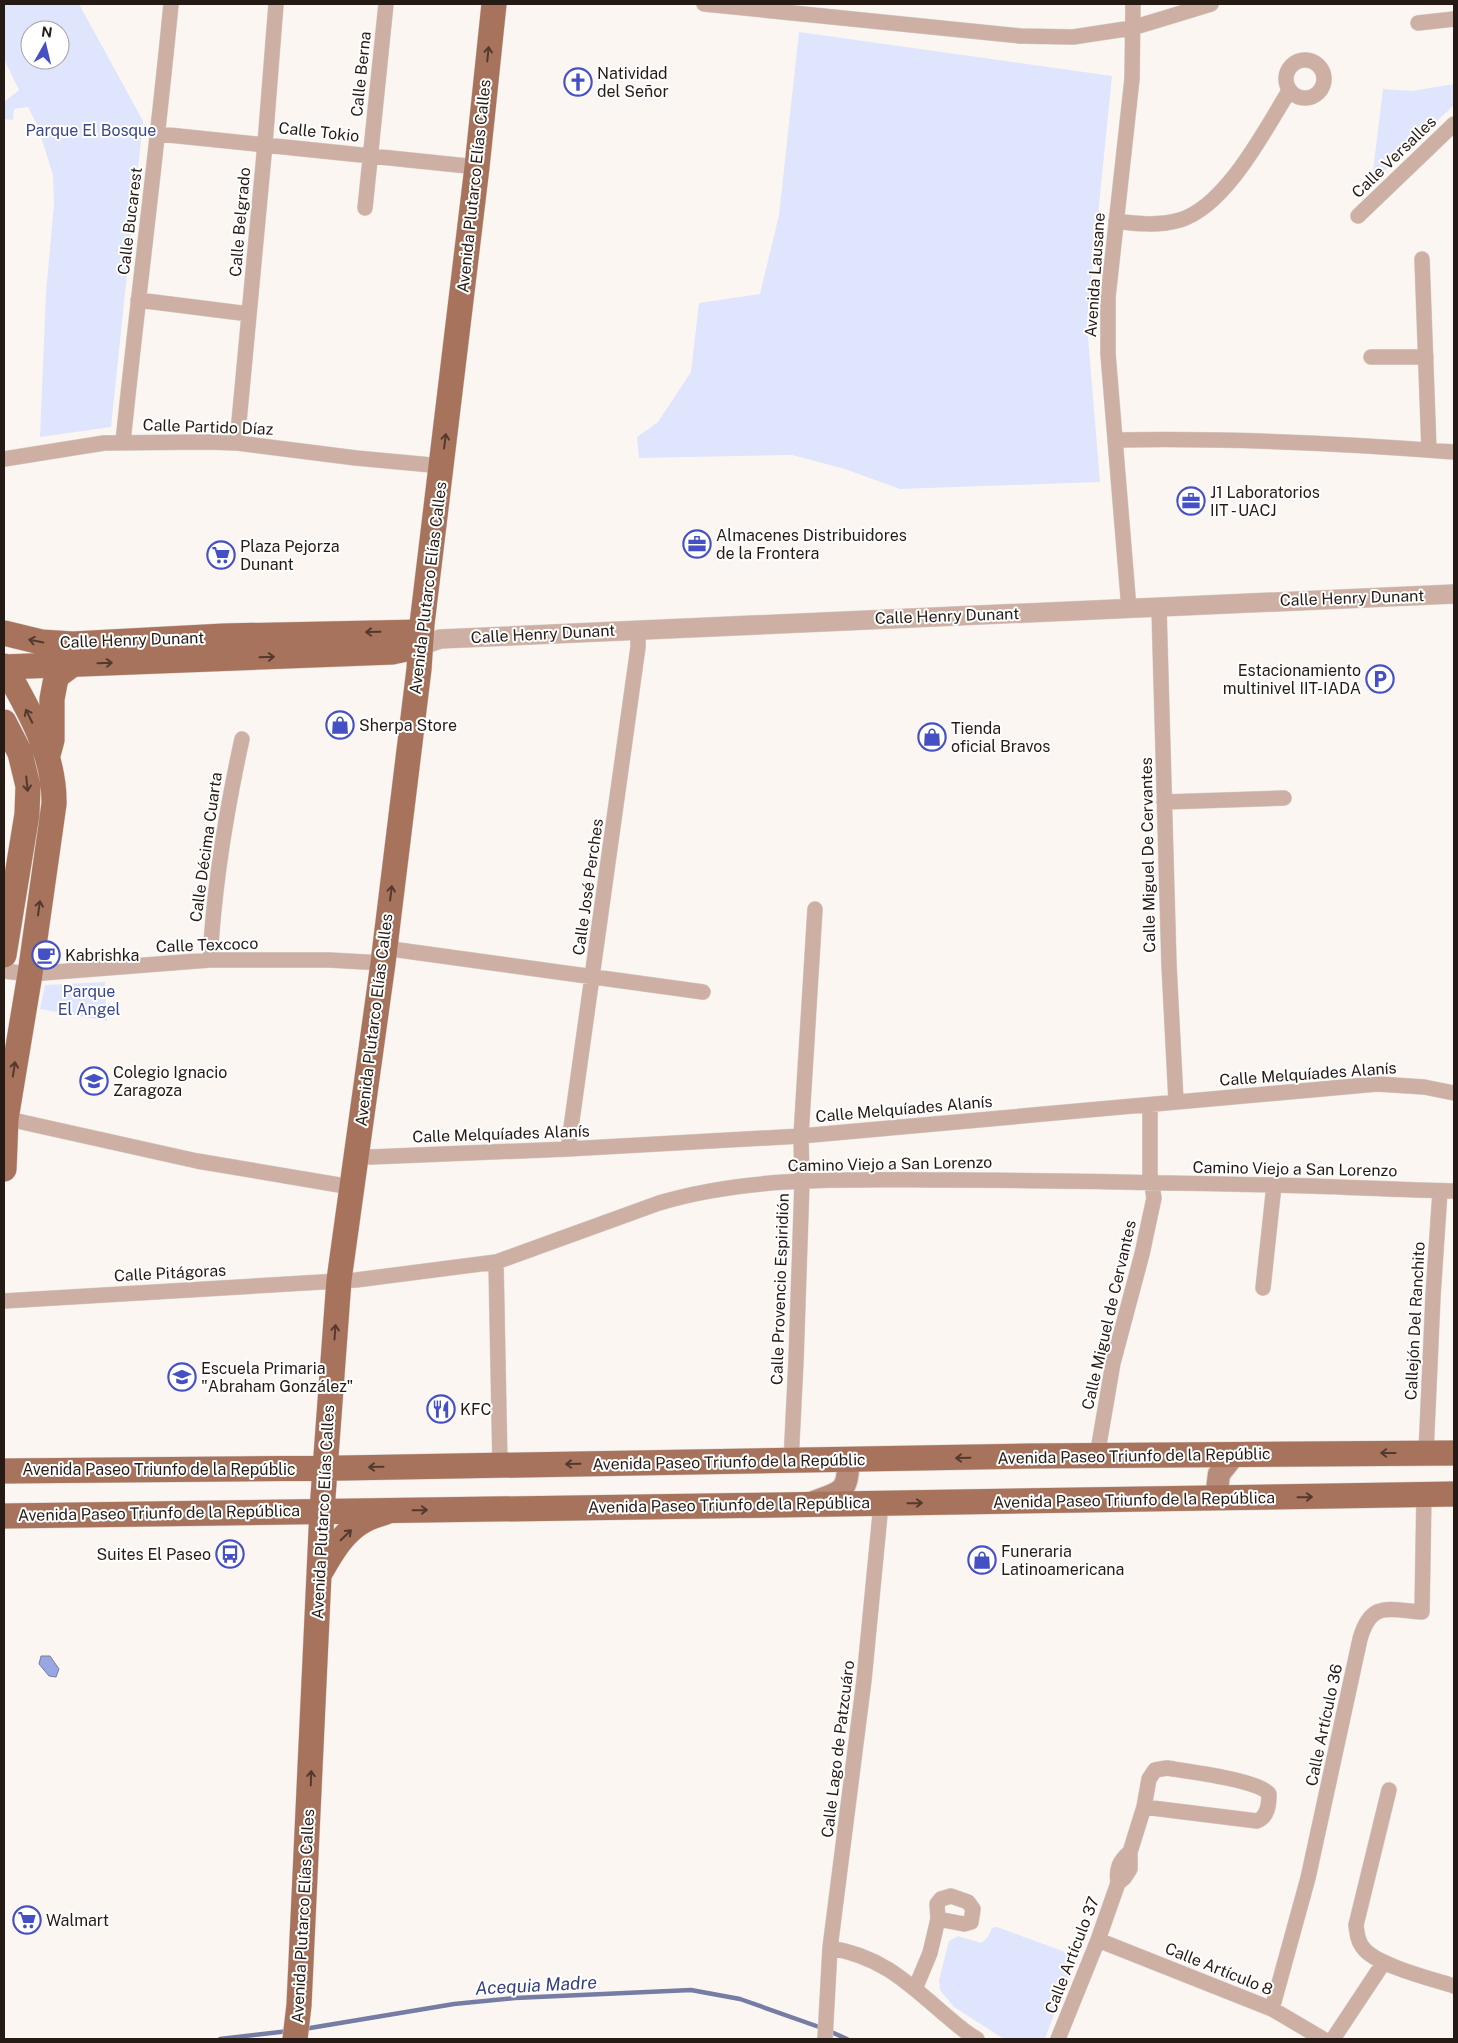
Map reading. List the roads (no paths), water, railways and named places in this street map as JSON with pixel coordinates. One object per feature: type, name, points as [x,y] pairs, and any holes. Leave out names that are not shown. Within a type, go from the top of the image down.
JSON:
[{"type":"main road","name":"Avenida Plutarco Elías Calles","points":[[296,2029],[310,1798],[322,1510],[339,1280],[419,669],[427,639],[442,466],[494,4]]},
{"type":"main road","name":"Calle Henry Dunant","points":[[4,633],[41,642],[73,644],[224,636],[427,639]]},
{"type":"main road","name":"Calle Henry Dunant","points":[[4,667],[392,652],[427,639]]},
{"type":"main road","points":[[48,755],[52,740],[52,699],[55,683],[57,676],[72,665]]},
{"type":"main road","points":[[4,667],[48,755],[54,786],[54,804],[30,974],[5,1118],[4,1169]]},
{"type":"main road","points":[[4,722],[20,753],[28,786],[27,814],[4,955]]},
{"type":"main road","name":"Avenida Paseo Triunfo de la Repúblic","points":[[4,1470],[325,1468],[1235,1454],[1454,1453]]},
{"type":"main road","points":[[1216,1498],[1219,1474],[1235,1454]]},
{"type":"main road","points":[[810,1503],[843,1489],[847,1484],[848,1460]]},
{"type":"main road","name":"Avenida Paseo Triunfo de la República","points":[[4,1516],[1454,1494]]},
{"type":"main road","points":[[319,1575],[337,1544],[350,1532],[363,1521],[389,1511]]},
{"type":"street","name":"Calle Bucarest","points":[[123,442],[171,4]]},
{"type":"street","name":"Calle Belgrado","points":[[237,443],[276,4]]},
{"type":"street","name":"Calle Berna","points":[[365,208],[386,4]]},
{"type":"street","points":[[704,4],[744,5],[1020,36],[1073,37],[1132,28],[1211,4]]},
{"type":"street","name":"Avenida Lausane","points":[[1129,608],[1107,326],[1108,297],[1132,79],[1133,4]]},
{"type":"street","points":[[1418,23],[1454,19]]},
{"type":"street","points":[[1116,221],[1161,224],[1181,219],[1199,211],[1228,184],[1290,91]]},
{"type":"street","name":"Calle Versalles","points":[[1358,216],[1454,124]]},
{"type":"street","name":"Calle Tokio","points":[[158,134],[477,167]]},
{"type":"street","points":[[1422,258],[1429,450]]},
{"type":"street","points":[[138,300],[249,314]]},
{"type":"street","points":[[1371,357],[1426,357]]},
{"type":"street","points":[[1115,440],[1199,438],[1290,441],[1454,452]]},
{"type":"street","name":"Calle Partido Díaz","points":[[4,459],[104,443],[237,443],[442,466]]},
{"type":"street","name":"Calle Henry Dunant","points":[[427,639],[1454,594]]},
{"type":"street","name":"Calle Miguel De Cervantes","points":[[1159,608],[1168,965],[1176,1101]]},
{"type":"street","name":"Calle José Perches","points":[[568,1149],[638,647],[638,629]]},
{"type":"street","name":"Calle Décima Cuarta","points":[[210,960],[212,914],[224,825],[242,739]]},
{"type":"street","points":[[1164,802],[1284,798]]},
{"type":"street","name":"Calle Provencio Espiridión","points":[[791,1461],[802,1182],[801,1136],[815,909]]},
{"type":"street","name":"Calle Texcoco","points":[[4,971],[30,974],[210,960],[329,960],[383,955],[593,977],[703,992]]},
{"type":"street","name":"Calle Melquíades Alanís","points":[[356,1155],[568,1149],[801,1136],[1378,1084],[1424,1087],[1454,1092]]},
{"type":"street","name":"Calle Miguel de Cervantes","points":[[1097,1456],[1113,1363],[1142,1254],[1154,1198],[1151,1183],[1150,1105]]},
{"type":"street","points":[[5,1118],[198,1161],[351,1187]]},
{"type":"street","name":"Camino Viejo a San Lorenzo","points":[[339,1280],[496,1262],[684,1195],[738,1186],[802,1182],[1016,1180],[1274,1185],[1447,1191]]},
{"type":"street","points":[[1263,1288],[1274,1185]]},
{"type":"street","name":"Callejón Del Ranchito","points":[[1426,1453],[1432,1296],[1447,1191]]},
{"type":"street","points":[[496,1262],[500,1465]]},
{"type":"street","name":"Calle Pitágoras","points":[[4,1301],[339,1280]]},
{"type":"street","name":"Calle Artículo 36","points":[[1272,2009],[1308,1878],[1360,1639],[1366,1622],[1375,1612],[1382,1610],[1422,1612],[1424,1494]]},
{"type":"street","name":"Calle Lago de Patzcuáro","points":[[825,2039],[830,1948],[865,1671],[881,1504]]},
{"type":"street","name":"Calle Artículo 37","points":[[1058,2039],[1098,1940],[1118,1883],[1117,1874],[1120,1863],[1130,1852],[1144,1807],[1149,1779],[1155,1770],[1167,1768],[1250,1783],[1266,1789],[1269,1794],[1268,1808],[1264,1817],[1257,1821],[1144,1807]]},
{"type":"street","points":[[1389,1790],[1356,1925],[1357,1936],[1363,1949],[1384,1962],[1454,1986]]},
{"type":"street","points":[[915,1989],[930,1953],[938,1919]]},
{"type":"street","name":"Calle Artículo 8","points":[[1098,1940],[1272,2009],[1323,2039]]},
{"type":"street","points":[[830,1948],[850,1951],[880,1963],[915,1989],[967,2034],[977,2039]]},
{"type":"street","points":[[1334,2039],[1384,1962]]},
{"type":"water","points":[[41,1656],[50,1656],[59,1669],[56,1677],[49,1676],[39,1664]]},
{"type":"waterway","name":"Acequia Madre","points":[[304,2029],[454,2004],[515,1998],[691,1990],[740,1999],[822,2028]]},
{"type":"waterway","name":"Acequia Madre","points":[[220,2039],[289,2031]]},
{"type":"waterway","name":"Acequia Madre","points":[[829,2031],[847,2039]]},
{"type":"place","name":"Natividad del Señor","points":[[578,82]]},
{"type":"place","name":"J1 Laboratorios IIT - UACJ","points":[[1191,501]]},
{"type":"place","name":"Almacenes Distribuidores de la Frontera","points":[[697,544]]},
{"type":"place","name":"Plaza Pejorza Dunant","points":[[221,555]]},
{"type":"place","name":"Estacionamiento multinivel IIT-IADA","points":[[1380,679]]},
{"type":"place","name":"Sherpa Store","points":[[340,725]]},
{"type":"place","name":"Tienda oficial Bravos","points":[[932,737]]},
{"type":"place","name":"Kabrishka","points":[[46,955]]},
{"type":"place","name":"Colegio Ignacio Zaragoza","points":[[94,1081]]},
{"type":"place","name":"Escuela Primaria \"Abraham González\"","points":[[182,1377]]},
{"type":"place","name":"KFC","points":[[441,1409]]},
{"type":"place","name":"Suites El Paseo","points":[[230,1554]]},
{"type":"place","name":"Funeraria Latinoamericana","points":[[982,1560]]},
{"type":"place","name":"Walmart","points":[[27,1920]]},
{"type":"park label","name":"Parque El Bosque","points":[[91,130]]},
{"type":"park label","name":"Parque El Angel","points":[[89,1000]]}]
